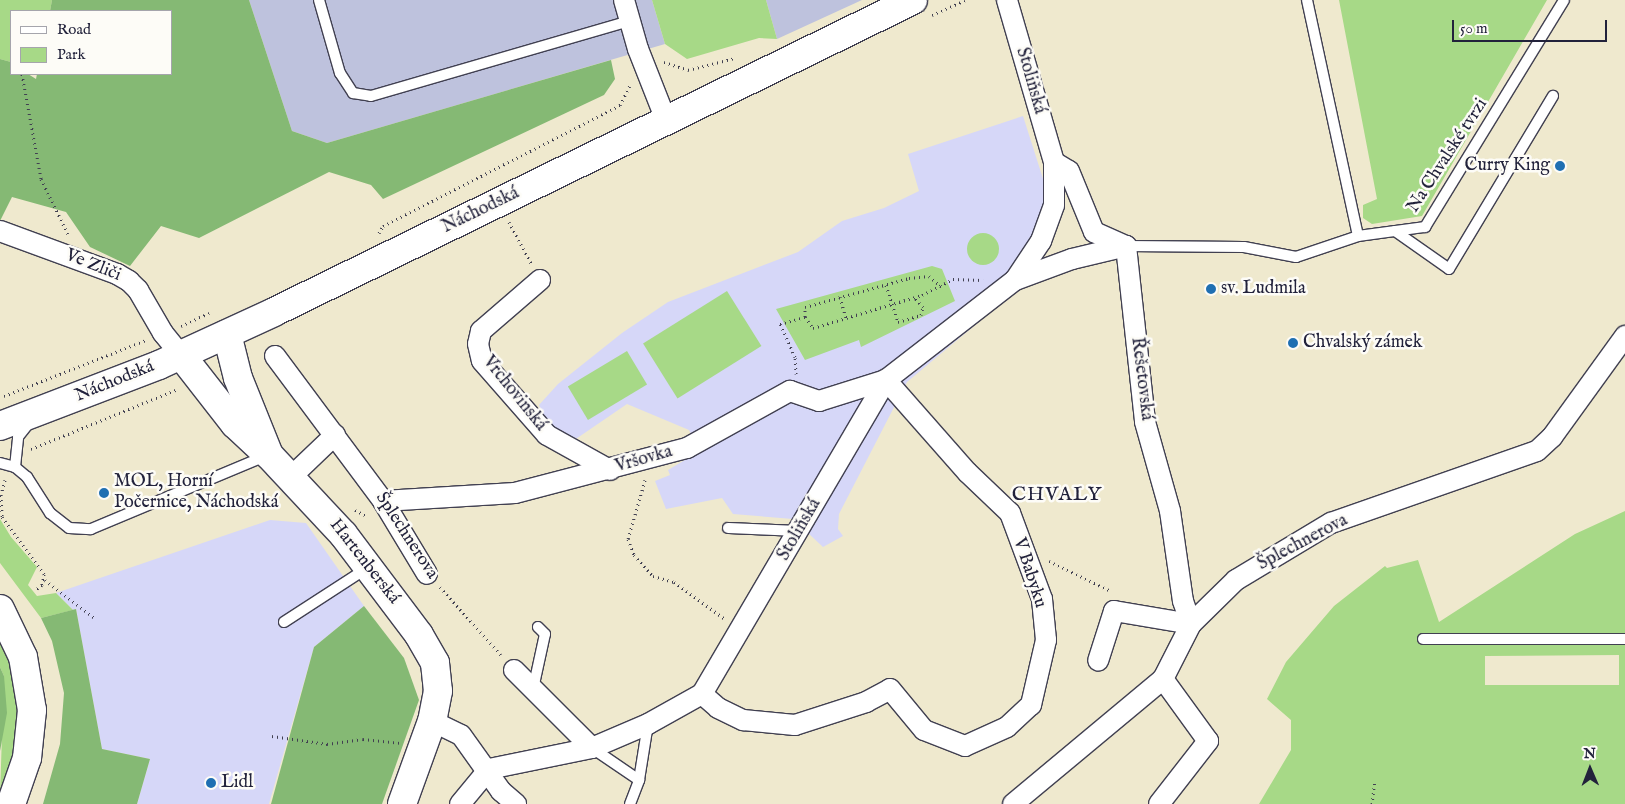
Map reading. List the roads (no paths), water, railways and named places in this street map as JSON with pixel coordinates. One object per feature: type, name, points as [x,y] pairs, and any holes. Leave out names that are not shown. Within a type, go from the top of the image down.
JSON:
[{"type":"main road","name":"Náchodská","points":[[44,410],[181,355],[227,334],[913,0]]},
{"type":"main road","name":"Hartenberská","points":[[227,334],[241,387],[269,455],[327,514],[419,634],[434,663],[438,690],[432,721],[402,804]]},
{"type":"main road","points":[[181,355],[235,424],[269,455]]},
{"type":"main road","points":[[2,408],[44,410]]},
{"type":"main road","points":[[0,426],[44,410]]},
{"type":"main road","points":[[0,609],[23,657],[32,710],[27,758],[11,804]]},
{"type":"street","points":[[624,0],[638,49],[666,120]]},
{"type":"street","name":"Stoliňská","points":[[489,769],[592,748],[648,724],[702,694],[742,631],[886,380],[1015,280],[1041,241],[1054,205],[1054,162],[1007,0]]},
{"type":"street","points":[[1054,162],[1069,171],[1094,232],[1126,246]]},
{"type":"street","name":"Ve Zliči","points":[[0,231],[117,274],[129,281],[138,290],[163,333],[181,355]]},
{"type":"street","points":[[1015,280],[1072,259],[1126,246]]},
{"type":"street","name":"Řešetovská","points":[[1126,246],[1145,422],[1170,511],[1182,601],[1190,624]]},
{"type":"street","name":"Vrchovinská","points":[[540,280],[481,331],[478,344],[482,361],[547,435],[610,470]]},
{"type":"street","name":"Šplechnerova","points":[[1013,804],[1163,679],[1190,624],[1236,580],[1331,523],[1537,451],[1552,437],[1625,336]]},
{"type":"street","name":"Šplechnerova","points":[[275,356],[384,501],[428,574]]},
{"type":"street","name":"Vršovka","points":[[384,501],[515,493],[610,470],[686,448],[790,390],[819,401],[886,380]]},
{"type":"street","name":"V Babyku","points":[[702,694],[718,708],[743,720],[794,726],[866,702],[890,689],[924,730],[965,746],[1007,727],[1031,706],[1046,640],[1042,600],[1020,547],[1010,513],[967,472],[886,380]]},
{"type":"street","points":[[291,477],[334,436]]},
{"type":"street","points":[[1098,661],[1114,611],[1190,624]]},
{"type":"street","points":[[514,670],[592,748]]},
{"type":"street","points":[[1159,804],[1208,741],[1163,679]]},
{"type":"street","points":[[432,721],[461,735],[489,769],[501,791],[516,804]]},
{"type":"street","points":[[460,804],[489,769]]},
{"type":"lane","points":[[319,0],[340,73],[353,92],[371,96],[629,21]]},
{"type":"lane","points":[[1307,0],[1358,236]]},
{"type":"lane","name":"Na Chvalské tvrzi","points":[[1126,246],[1244,247],[1296,257],[1358,236],[1425,227],[1564,0]]},
{"type":"lane","points":[[1395,231],[1449,269],[1553,96]]},
{"type":"lane","points":[[15,467],[18,437],[44,410]]},
{"type":"lane","points":[[0,463],[15,467],[27,477],[50,513],[69,528],[91,529],[269,455]]},
{"type":"lane","points":[[728,528],[799,531]]},
{"type":"lane","points":[[284,622],[368,567]]},
{"type":"lane","points":[[533,689],[545,634],[538,627]]},
{"type":"lane","points":[[1423,639],[1625,640]]},
{"type":"lane","points":[[630,804],[639,780],[648,724]]},
{"type":"lane","points":[[592,748],[639,780]]},
{"type":"place","name":"Curry King","points":[[1560,166]]},
{"type":"place","name":"sv. Ludmila","points":[[1211,289]]},
{"type":"place","name":"Chvalský zámek","points":[[1293,343]]},
{"type":"place","name":"MOL, Horní Počernice, Náchodská","points":[[104,493]]},
{"type":"place","name":"Lidl","points":[[211,783]]},
{"type":"district","name":"CHVALY","points":[[1057,494]]}]
